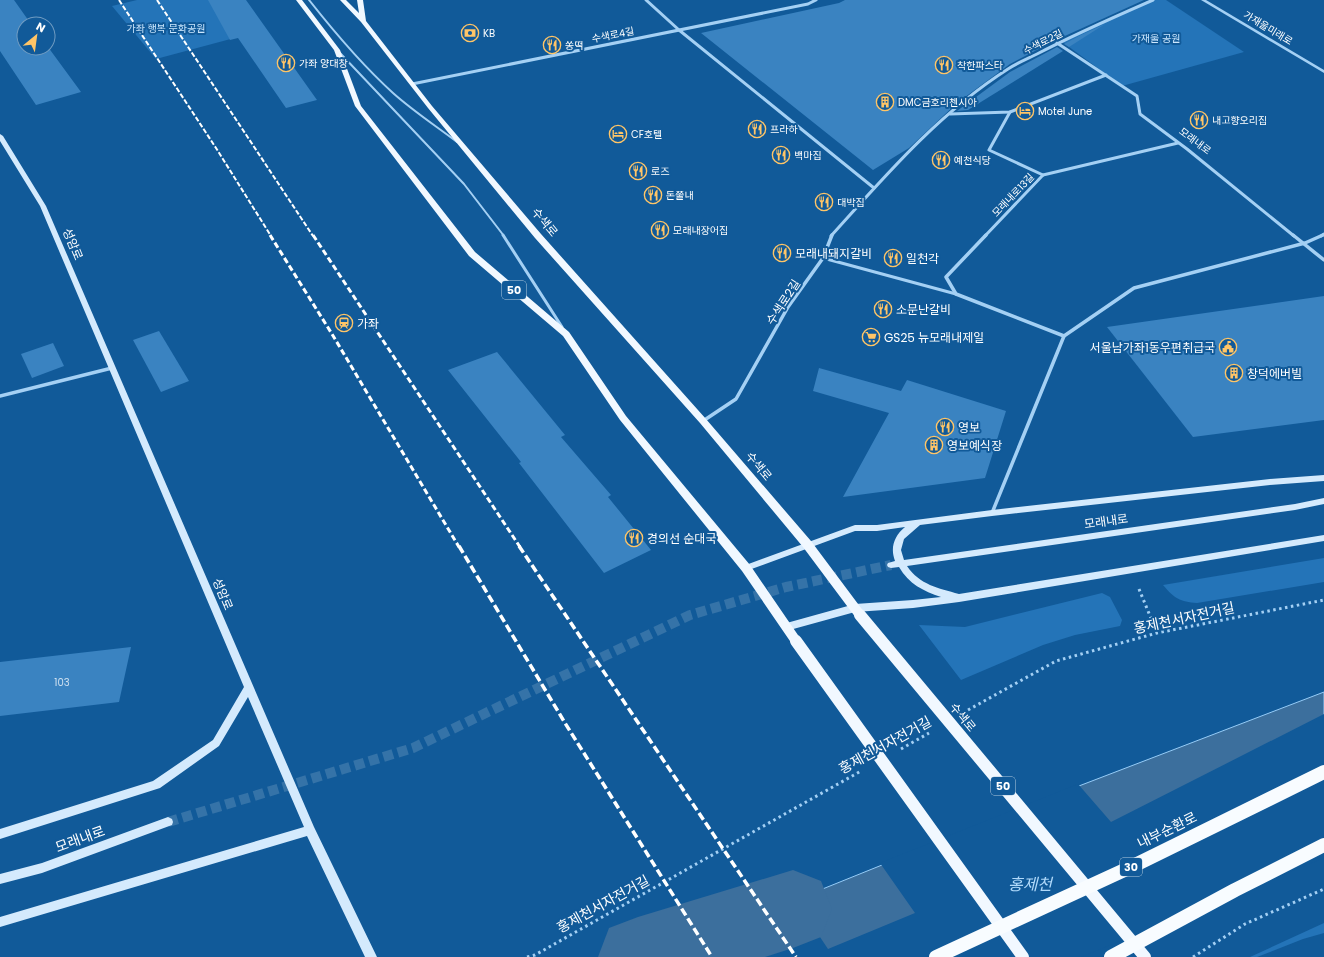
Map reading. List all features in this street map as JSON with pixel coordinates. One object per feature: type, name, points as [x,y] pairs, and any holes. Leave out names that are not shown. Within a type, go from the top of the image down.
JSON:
[{"type":"highway","name":"내부순환로","points":[[936,957],[1131,867],[1324,772]]},
{"type":"highway","points":[[1111,957],[1235,890],[1324,845]]},
{"type":"main road","name":"50","points":[[299,0],[337,50],[358,106],[472,254],[566,334],[623,418],[746,568],[786,627],[1023,957]]},
{"type":"main road","name":"수색로","points":[[343,0],[363,21],[412,84],[538,236],[703,421],[807,544],[857,611],[1145,957]]},
{"type":"main road","points":[[360,0],[363,21]]},
{"type":"main road","name":"성암로","points":[[0,136],[42,206],[310,830],[371,957]]},
{"type":"main road","points":[[746,568],[807,544],[856,528],[877,528],[992,513],[1270,482],[1324,478]]},
{"type":"main road","name":"모래내로","points":[[891,565],[1295,507],[1324,501]]},
{"type":"main road","points":[[920,522],[906,530],[900,538],[897,551],[899,562],[905,571],[920,584],[959,598]]},
{"type":"main road","points":[[786,627],[857,611],[959,598],[1324,538]]},
{"type":"main road","points":[[0,834],[156,785],[216,743],[249,687]]},
{"type":"main road","name":"모래내로","points":[[0,878],[42,868],[168,822]]},
{"type":"main road","points":[[0,922],[310,830]]},
{"type":"street","points":[[646,0],[679,30],[874,188]]},
{"type":"street","name":"수색로4길","points":[[412,84],[808,4],[816,0]]},
{"type":"street","name":"수색로2길","points":[[703,421],[736,399],[788,307],[823,258],[831,236],[874,188],[930,130],[967,99],[1008,69],[1057,43],[1154,0]]},
{"type":"street","name":"가재울미래로","points":[[1203,0],[1324,72]]},
{"type":"street","name":"모래내로","points":[[1057,43],[1137,96],[1140,114],[1305,243],[1324,260]]},
{"type":"street","points":[[949,114],[1010,112],[1106,75]]},
{"type":"street","points":[[1010,112],[989,150],[1043,175]]},
{"type":"street","name":"모래내로13길","points":[[956,294],[946,277],[1043,175],[1178,143]]},
{"type":"street","points":[[992,513],[1064,336],[1134,288],[1305,243],[1324,234]]},
{"type":"street","points":[[956,294],[1064,336]]},
{"type":"street","points":[[0,396],[112,368]]},
{"type":"lane","points":[[309,0],[337,36],[369,71],[394,95],[463,146]]},
{"type":"lane","points":[[337,50],[464,184],[510,244],[566,334]]},
{"type":"lane","points":[[823,258],[956,294]]},
{"type":"path","points":[[1136,581],[1157,633]]},
{"type":"path","name":"홍제천서자전거길","points":[[967,711],[1056,661],[1157,633],[1324,600]]},
{"type":"path","name":"홍제천서자전거길","points":[[898,750],[933,731]]},
{"type":"path","name":"홍제천서자전거길","points":[[527,957],[535,955],[864,769]]},
{"type":"path","points":[[1193,957],[1245,924],[1324,889]]},
{"type":"green space","name":"가좌 행복 문화공원","points":[[137,0],[233,0],[253,33],[156,59],[112,6]]},
{"type":"green space","name":"가재울 공원","points":[[1150,0],[1166,0],[1244,52],[1122,86],[1061,41]]},
{"type":"green space","points":[[1324,558],[1324,582],[1197,603],[1186,602],[1178,598],[1163,585]]},
{"type":"green space","points":[[1102,593],[1110,597],[1122,620],[1120,626],[1075,635],[1043,645],[961,680],[919,625],[965,627]]},
{"type":"green space","points":[[1324,923],[1324,933],[1303,939],[1257,957],[1250,957]]},
{"type":"water","points":[[1324,692],[1324,856],[1075,957],[654,957],[1058,794]]},
{"type":"pier","points":[[1324,714],[1324,858],[1081,957],[661,957],[659,953],[794,898],[828,949],[915,913],[880,863],[1078,784],[1111,822]]},
{"type":"building","points":[[0,0],[14,0],[25,16],[16,16],[16,56],[55,56],[81,92],[36,105],[0,51]]},
{"type":"building","points":[[208,0],[246,0],[317,100],[286,108],[238,38],[230,40]]},
{"type":"building","name":"DMC금호리첸시아","points":[[845,0],[1144,0],[1056,40],[1010,64],[957,103],[909,148],[873,170],[701,33],[839,3]]},
{"type":"building","points":[[1105,24],[1069,47],[1064,44],[1081,35]]},
{"type":"building","points":[[1057,47],[1063,51],[968,110],[957,111],[1010,72]]},
{"type":"building","name":"창덕에버빌","points":[[1324,296],[1324,420],[1193,437],[1107,327]]},
{"type":"building","points":[[159,331],[189,381],[161,392],[133,340]]},
{"type":"building","points":[[53,343],[64,366],[32,378],[21,354]]},
{"type":"building","points":[[497,352],[565,435],[561,437],[611,495],[608,497],[651,550],[604,573],[519,463],[521,462],[448,370]]},
{"type":"building","name":"영보예식장","points":[[819,368],[901,391],[907,380],[1006,411],[985,478],[843,497],[889,413],[813,391]]},
{"type":"building","points":[[131,647],[119,702],[0,716],[0,662]]},
{"type":"waterway","name":"홍제천","points":[[638,957],[793,909]]},
{"type":"tunnel","points":[[168,822],[413,748],[690,615],[786,587],[891,565]]},
{"type":"railway","points":[[119,0],[216,148],[271,236]]},
{"type":"railway","points":[[157,0],[313,236]]},
{"type":"railway","points":[[270,235],[332,334],[459,547]]},
{"type":"railway","points":[[313,235],[520,547]]},
{"type":"railway","points":[[459,546],[565,723],[712,957]]},
{"type":"railway","points":[[519,546],[796,957]]},
{"type":"place","name":"KB","points":[[470,33]]},
{"type":"place","name":"쏭떡","points":[[552,45]]},
{"type":"place","name":"가좌 양대창","points":[[286,63]]},
{"type":"place","name":"착한파스타","points":[[944,65]]},
{"type":"place","name":"DMC금호리첸시아","points":[[885,102]]},
{"type":"place","name":"Motel June","points":[[1025,111]]},
{"type":"place","name":"내고향오리집","points":[[1199,120]]},
{"type":"place","name":"프라하","points":[[757,129]]},
{"type":"place","name":"CF호텔","points":[[618,134]]},
{"type":"place","name":"백마집","points":[[781,155]]},
{"type":"place","name":"예천식당","points":[[941,160]]},
{"type":"place","name":"로즈","points":[[638,171]]},
{"type":"place","name":"돈쭐내","points":[[653,195]]},
{"type":"place","name":"대박집","points":[[824,202]]},
{"type":"place","name":"모래내장어집","points":[[660,230]]},
{"type":"place","name":"모래내돼지갈비","points":[[782,253]]},
{"type":"place","name":"일천각","points":[[893,258]]},
{"type":"place","name":"소문난갈비","points":[[883,309]]},
{"type":"place","name":"가좌","points":[[344,323]]},
{"type":"place","name":"GS25 뉴모래내제일","points":[[871,337]]},
{"type":"place","name":"서울남가좌1동우편취급국","points":[[1228,347]]},
{"type":"place","name":"창덕에버빌","points":[[1234,373]]},
{"type":"place","name":"영보","points":[[945,427]]},
{"type":"place","name":"영보예식장","points":[[934,445]]},
{"type":"place","name":"경의선 순대국","points":[[634,538]]}]
